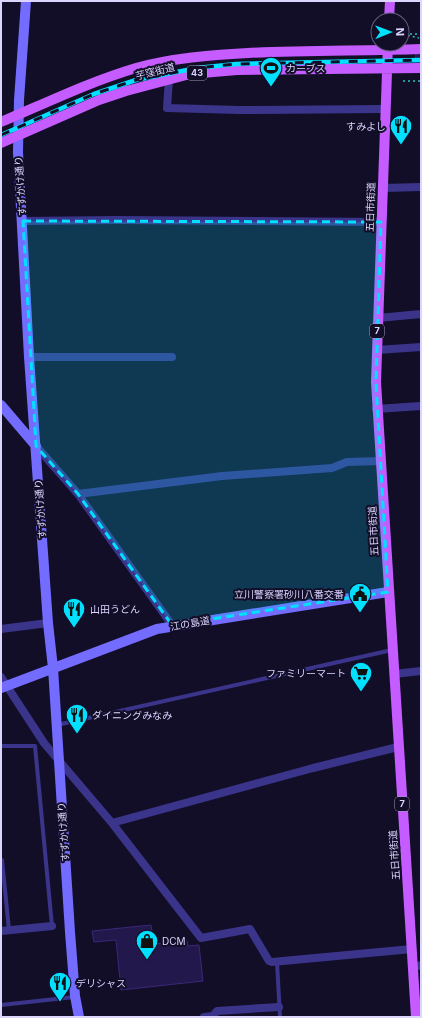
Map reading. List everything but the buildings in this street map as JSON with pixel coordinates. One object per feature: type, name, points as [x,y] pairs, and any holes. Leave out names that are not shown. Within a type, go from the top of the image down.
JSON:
[{"type":"main road","points":[[389,12],[390,1]]},
{"type":"main road","name":"芋窪街道","points":[[1,122],[79,88],[137,68],[169,61],[215,55],[370,48]]},
{"type":"main road","name":"芋窪街道","points":[[410,48],[421,49]]},
{"type":"main road","name":"五日市街道","points":[[388,52],[382,188],[376,409],[412,949],[417,966],[418,1001],[416,1017]]},
{"type":"main road","name":"芋窪街道","points":[[1,144],[99,100],[169,79],[208,72],[237,70],[421,68]]},
{"type":"street","name":"すずかけ通り","points":[[26,1],[17,137],[23,221],[29,357],[48,623],[53,668],[58,761],[76,996],[79,1017]]},
{"type":"street","points":[[169,79],[167,108],[239,110],[385,108]]},
{"type":"street","points":[[382,188],[421,188]]},
{"type":"street","points":[[23,221],[116,220],[381,222]]},
{"type":"street","points":[[378,318],[421,314]]},
{"type":"street","points":[[377,350],[421,347]]},
{"type":"street","points":[[29,357],[172,357]]},
{"type":"street","points":[[1,405],[78,494],[172,625]]},
{"type":"street","points":[[376,409],[421,406]]},
{"type":"street","points":[[78,494],[222,476],[332,468],[346,462],[380,461]]},
{"type":"street","name":"江の島道","points":[[4,687],[157,629],[172,625],[388,592]]},
{"type":"street","points":[[1,629],[48,623]]},
{"type":"street","points":[[394,674],[421,671]]},
{"type":"street","points":[[1,677],[4,687],[44,743],[112,823],[201,938],[250,929],[269,961],[277,962],[412,949]]},
{"type":"street","points":[[112,823],[313,768],[398,747]]},
{"type":"street","points":[[5,930],[52,926]]},
{"type":"street","points":[[210,1017],[217,1011],[279,1007]]},
{"type":"lane","points":[[56,725],[392,650]]},
{"type":"lane","points":[[1,746],[35,746],[52,926]]},
{"type":"lane","points":[[2,860],[5,930]]},
{"type":"lane","points":[[277,962],[280,1017]]},
{"type":"lane","points":[[1,1005],[76,996]]},
{"type":"path","points":[[418,38],[403,34],[421,34]]},
{"type":"path","points":[[403,81],[421,81]]},
{"type":"highlighted area","points":[[23,221],[381,222],[376,382],[388,592],[172,625],[78,494],[36,446]]},
{"type":"railway","points":[[1,135],[94,94],[136,80],[197,68],[236,64],[421,60]]},
{"type":"place","name":"カーブス","points":[[271,88]]},
{"type":"place","name":"すみよし","points":[[401,146]]},
{"type":"place","name":"立川警察署砂川八番交番","points":[[360,614]]},
{"type":"place","name":"山田うどん","points":[[74,628]]},
{"type":"place","name":"ファミリーマート","points":[[361,692]]},
{"type":"place","name":"ダイニングみなみ","points":[[77,734]]},
{"type":"place","name":"DCM","points":[[147,960]]},
{"type":"place","name":"デリシャス","points":[[60,1002]]}]
